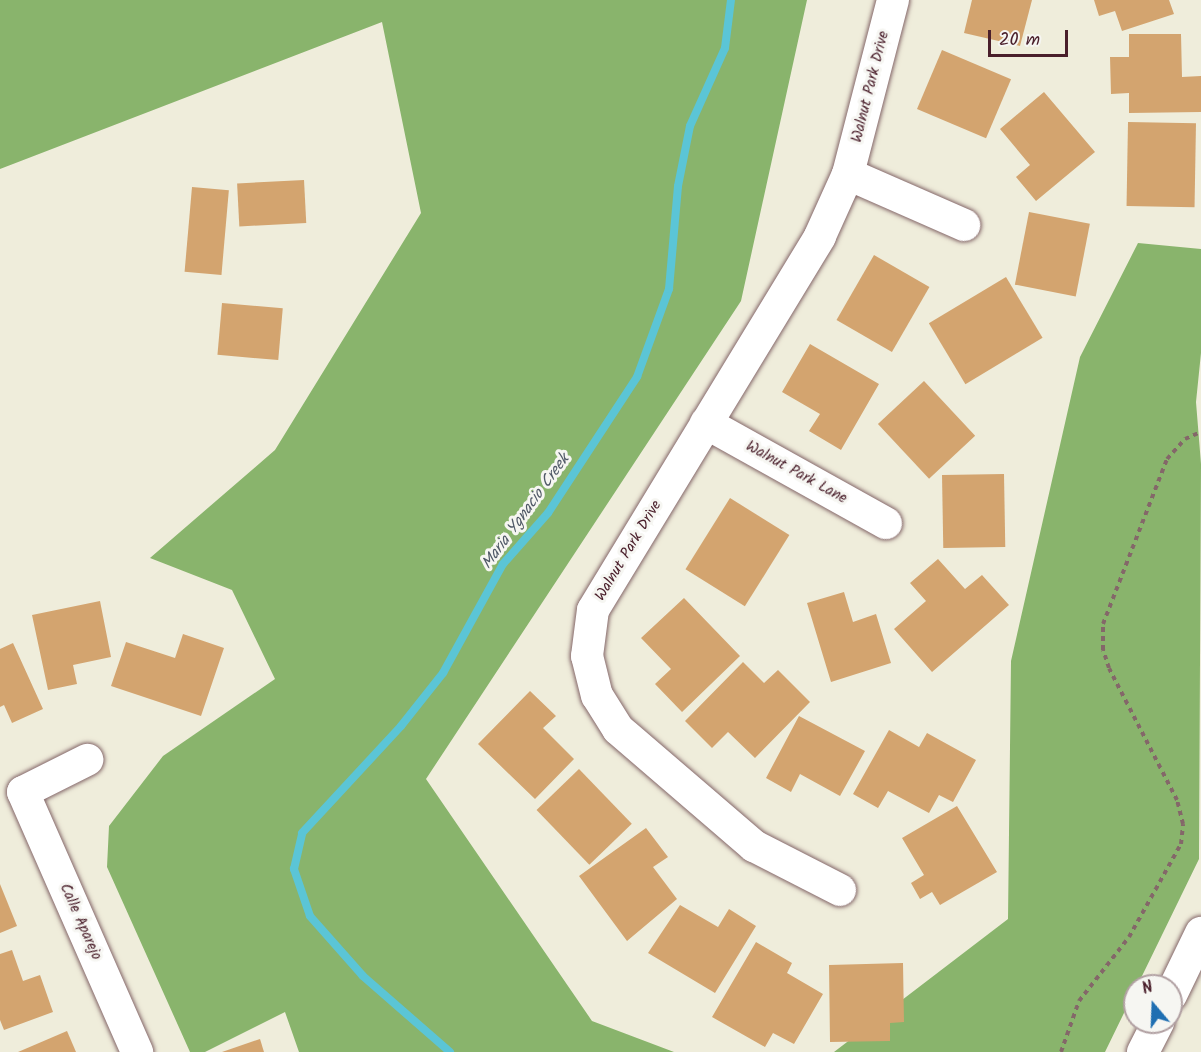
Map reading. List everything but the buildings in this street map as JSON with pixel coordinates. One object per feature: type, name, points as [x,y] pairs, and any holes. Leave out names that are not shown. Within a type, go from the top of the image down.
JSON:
[{"type":"street","name":"Walnut Park Drive","points":[[840,890],[754,846],[618,729],[597,696],[586,656],[593,610],[820,236],[848,174],[893,0]]},
{"type":"street","points":[[848,174],[964,225]]},
{"type":"street","name":"Walnut Park Lane","points":[[706,423],[886,523]]},
{"type":"street","points":[[11,789],[87,760]]},
{"type":"street","name":"Calle Aparejo","points":[[11,789],[137,1052]]},
{"type":"street","points":[[1181,974],[1201,933]]},
{"type":"street","points":[[1143,1052],[1152,1034]]},
{"type":"path","points":[[1061,1052],[1079,1001],[1129,937],[1181,844],[1183,824],[1177,800],[1109,668],[1103,650],[1102,624],[1167,459],[1185,439],[1201,432]]},
{"type":"green space","points":[[0,0],[807,0],[741,301],[426,779],[592,1021],[674,1052],[299,1052],[285,1012],[205,1052],[190,1052],[107,867],[109,826],[163,756],[275,679],[232,590],[150,558],[275,450],[421,213],[382,22],[0,169]]},
{"type":"green space","points":[[1138,243],[1201,249],[1201,353],[1196,402],[1201,464],[1199,859],[1143,974],[1123,974],[1123,1015],[1105,1052],[834,1052],[1008,919],[1011,661],[1080,357]]},
{"type":"waterway","name":"Maria Ygnacio Creek","points":[[450,1052],[363,976],[310,916],[294,869],[302,833],[401,726],[443,673],[503,564],[548,513],[637,377],[669,289],[678,186],[690,126],[725,48],[731,0]]}]
